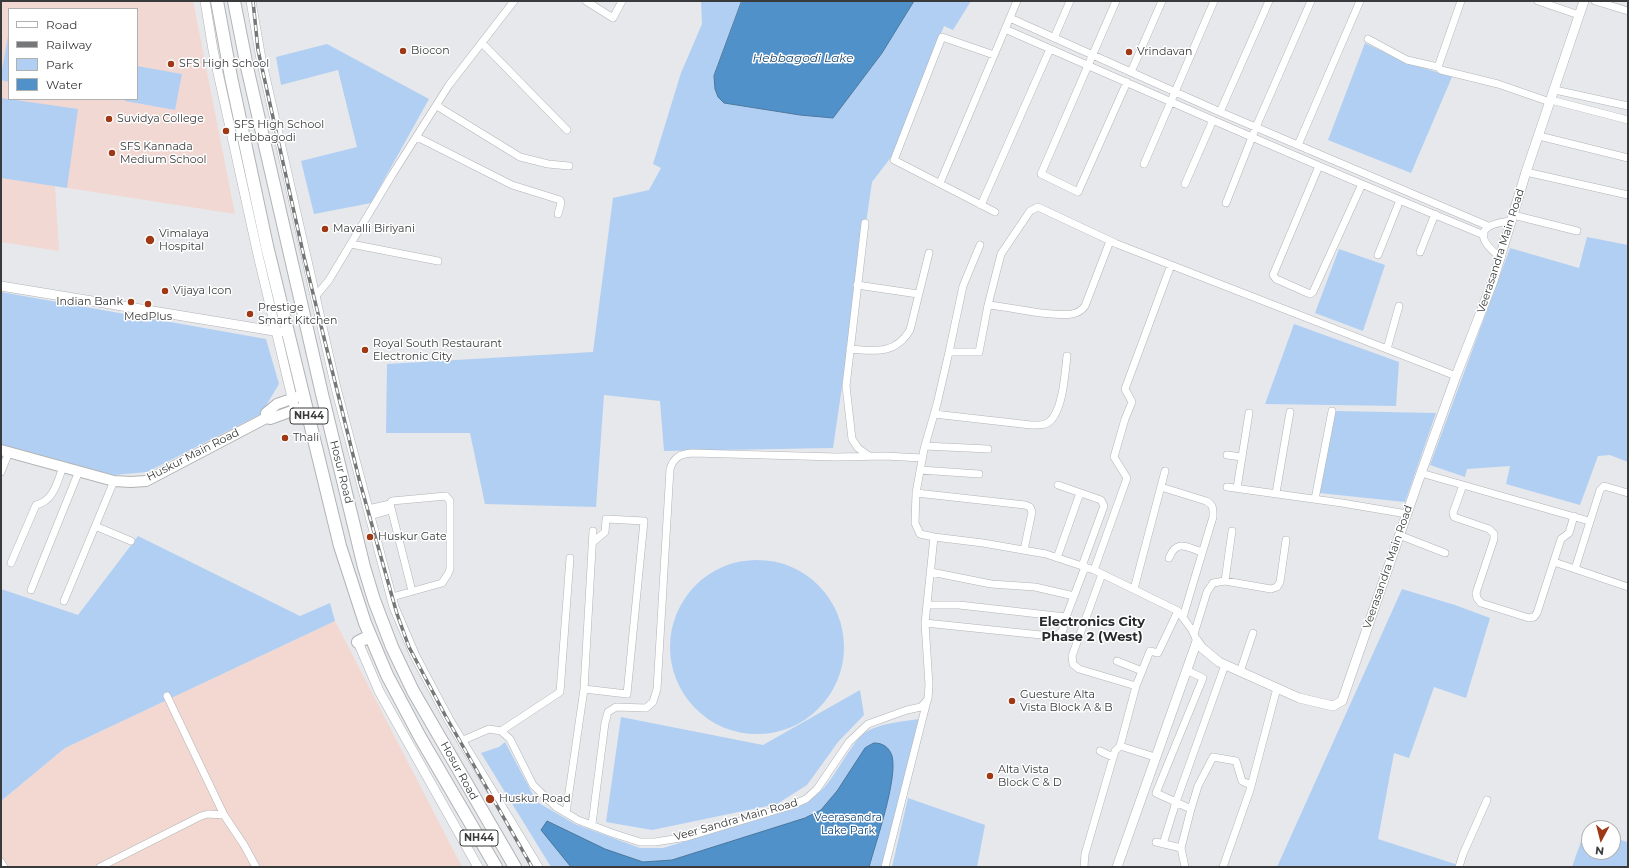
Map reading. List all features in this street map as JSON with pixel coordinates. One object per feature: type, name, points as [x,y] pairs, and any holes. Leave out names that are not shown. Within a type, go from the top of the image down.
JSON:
[{"type":"highway","name":"Hosur Road","points":[[217,1],[260,239],[299,402],[340,546],[370,636],[387,675],[416,730],[496,867]]},
{"type":"highway","name":"Hosur Road","points":[[234,1],[247,67],[322,394],[364,567],[374,600],[392,647],[413,691],[514,867]]},
{"type":"highway","points":[[358,642],[370,636]]},
{"type":"main road","name":"Huskur Main Road","points":[[5,451],[114,481],[146,481],[266,418],[266,413],[273,406],[299,402]]},
{"type":"street","points":[[205,1],[213,50],[260,239]]},
{"type":"street","points":[[251,1],[261,59],[336,388],[392,597],[415,656],[461,741],[538,867]]},
{"type":"street","points":[[315,298],[329,280],[392,175],[449,85],[514,1]]},
{"type":"street","points":[[586,1],[613,18],[622,1]]},
{"type":"street","points":[[940,183],[1017,1]]},
{"type":"street","points":[[1054,38],[1070,1]]},
{"type":"street","points":[[1116,1],[1041,174],[1078,192],[1127,82]]},
{"type":"street","points":[[1131,72],[1162,1]]},
{"type":"street","points":[[1144,164],[1214,1]]},
{"type":"street","points":[[1220,112],[1269,1]]},
{"type":"street","points":[[1226,203],[1256,128],[1311,1]]},
{"type":"street","points":[[1298,145],[1360,1]]},
{"type":"street","points":[[1438,67],[1461,1]]},
{"type":"street","points":[[1538,1],[1579,15]]},
{"type":"street","name":"Veerasandra Main Road","points":[[934,538],[983,543],[1024,550],[1057,558],[1094,570],[1134,589],[1180,614],[1202,648],[1219,662],[1299,698],[1333,706],[1342,701],[1456,376],[1494,281],[1526,172],[1584,1]]},
{"type":"street","points":[[1595,1],[1628,11]]},
{"type":"street","points":[[1010,18],[1256,128],[1488,226]]},
{"type":"street","points":[[1005,29],[1088,64],[1252,138],[1484,235]]},
{"type":"street","points":[[994,55],[942,37],[894,160],[995,212]]},
{"type":"street","points":[[1368,39],[1407,60],[1498,84],[1551,101],[1628,120]]},
{"type":"street","points":[[482,43],[567,130]]},
{"type":"street","points":[[981,205],[1050,48]]},
{"type":"street","points":[[1555,90],[1628,106]]},
{"type":"street","points":[[437,106],[520,157],[548,164],[569,166]]},
{"type":"street","points":[[1185,184],[1213,120]]},
{"type":"street","points":[[1539,136],[1628,158]]},
{"type":"street","points":[[416,137],[512,185],[560,200],[561,203],[558,214]]},
{"type":"street","points":[[1319,166],[1273,275],[1276,279],[1310,294],[1313,292],[1362,184]]},
{"type":"street","points":[[1526,172],[1628,195]]},
{"type":"street","points":[[1378,255],[1400,200]]},
{"type":"street","points":[[949,352],[978,352],[1001,254],[1030,212],[1038,207],[1110,240],[1171,265],[1456,376]]},
{"type":"street","points":[[1420,252],[1438,216],[1445,208]]},
{"type":"street","points":[[1501,258],[1486,245],[1484,235],[1485,228],[1499,222],[1513,218],[1577,231]]},
{"type":"street","points":[[865,223],[846,386],[852,439],[858,448],[870,456]]},
{"type":"street","points":[[988,305],[1056,314],[1073,314],[1081,311],[1085,306],[1110,240]]},
{"type":"street","points":[[351,244],[438,261]]},
{"type":"street","points":[[885,867],[928,699],[925,623],[934,538],[920,534],[915,523],[916,493],[922,458],[949,352],[963,286],[980,245]]},
{"type":"street","points":[[850,349],[876,351],[885,350],[898,345],[905,339],[910,330],[918,294],[930,253]]},
{"type":"street","points":[[1094,570],[1127,478],[1114,457],[1125,419],[1132,402],[1125,389],[1171,265]]},
{"type":"street","points":[[857,285],[918,294]]},
{"type":"street","points":[[1,286],[282,332]]},
{"type":"street","points":[[1387,349],[1398,306]]},
{"type":"street","points":[[934,414],[1031,425],[1042,425],[1050,422],[1055,414],[1061,398],[1067,356]]},
{"type":"street","points":[[1276,493],[1290,412]]},
{"type":"street","points":[[1315,499],[1332,412]]},
{"type":"street","points":[[1236,488],[1249,413]]},
{"type":"street","points":[[925,446],[988,449]]},
{"type":"street","points":[[1,472],[5,451]]},
{"type":"street","points":[[592,824],[605,723],[608,712],[616,708],[646,708],[653,702],[657,689],[670,468],[673,461],[678,456],[692,453],[922,458]]},
{"type":"street","points":[[1227,455],[1242,457]]},
{"type":"street","points":[[11,563],[36,505],[43,504],[50,497],[63,467]]},
{"type":"street","points":[[920,470],[979,474]]},
{"type":"street","points":[[31,590],[79,471]]},
{"type":"street","points":[[1134,589],[1165,471]]},
{"type":"street","points":[[1421,473],[1589,521]]},
{"type":"street","points":[[64,601],[114,481]]},
{"type":"street","points":[[925,623],[1051,636],[1061,633],[1104,506],[1101,500],[1058,485]]},
{"type":"street","points":[[1463,485],[1454,517],[1489,529],[1494,534],[1494,539],[1476,593],[1477,598],[1481,603],[1529,618],[1534,617],[1538,613],[1561,539],[1569,533],[1574,516]]},
{"type":"street","points":[[1575,569],[1600,490],[1604,486],[1628,493]]},
{"type":"street","points":[[1084,867],[1084,854],[1115,751],[1120,746],[1136,686],[1150,651],[1158,653],[1180,614],[1213,517],[1211,503],[1161,487]]},
{"type":"street","points":[[1227,487],[1276,493],[1407,514]]},
{"type":"street","points":[[916,493],[1025,505],[1030,507],[1032,512],[1024,550]]},
{"type":"street","points":[[1057,558],[1080,493]]},
{"type":"street","points":[[392,597],[442,583],[448,574],[450,501],[446,496],[392,501],[391,507],[412,591]]},
{"type":"street","points":[[369,513],[391,507]]},
{"type":"street","points":[[584,689],[627,694],[644,521],[606,519],[605,532],[593,542]]},
{"type":"street","points":[[96,526],[131,541]]},
{"type":"street","points":[[566,812],[584,689],[593,531]]},
{"type":"street","points":[[1225,581],[1232,531]]},
{"type":"street","points":[[1399,535],[1445,553]]},
{"type":"street","points":[[1117,867],[1186,670],[1210,587],[1213,583],[1225,581],[1271,589],[1277,588],[1280,582],[1286,540]]},
{"type":"street","points":[[1169,558],[1176,546],[1202,552]]},
{"type":"street","points":[[461,741],[489,729],[501,731],[560,692],[570,558]]},
{"type":"street","points":[[1554,562],[1628,587]]},
{"type":"street","points":[[931,572],[991,584],[1035,587],[1074,596]]},
{"type":"street","points":[[1102,574],[1072,656],[1073,664],[1079,669],[1136,686]]},
{"type":"street","points":[[927,605],[959,605],[1066,617]]},
{"type":"street","points":[[1240,672],[1253,633]]},
{"type":"street","points":[[358,642],[379,691],[478,867]]},
{"type":"street","points":[[1117,661],[1142,671]]},
{"type":"street","points":[[1181,848],[1159,843],[1176,802],[1225,665]]},
{"type":"street","points":[[1186,670],[1203,678],[1156,793],[1191,809]]},
{"type":"street","points":[[1222,867],[1251,785],[1277,688]]},
{"type":"street","points":[[167,696],[224,815],[244,845],[256,867]]},
{"type":"street","name":"Veer Sandra Main Road","points":[[501,731],[510,739],[533,785],[556,807],[578,820],[592,824],[612,833],[640,842],[656,842],[687,837],[790,806],[806,799],[818,789],[849,742],[868,724],[907,710],[921,707],[928,699]]},
{"type":"street","points":[[1120,746],[1155,757]]},
{"type":"street","points":[[1100,751],[1113,757]]},
{"type":"street","points":[[1185,867],[1181,848],[1198,786],[1213,757],[1236,760],[1242,781],[1251,785]]},
{"type":"street","points":[[1459,867],[1463,854],[1487,800]]},
{"type":"street","points":[[100,867],[201,816],[208,814],[224,815]]},
{"type":"street","points":[[1,862],[4,867]]},
{"type":"shaded area","name":"Suvidya College","points":[[1,1],[193,1],[235,214],[55,186],[59,251],[1,242]]},
{"type":"shaded area","points":[[335,621],[462,867],[1,867],[1,801],[65,748]]},
{"type":"green space","points":[[701,1],[742,1],[714,76],[716,93],[724,103],[800,115],[833,118],[882,53],[914,1],[971,1],[953,30],[944,26],[892,156],[872,182],[833,448],[664,451],[660,401],[604,395],[596,507],[485,504],[470,433],[386,433],[387,364],[593,352],[613,198],[649,190],[661,168],[653,164],[681,73],[702,24]]},
{"type":"green space","points":[[8,36],[8,82],[1,80]]},
{"type":"green space","points":[[1365,43],[1405,62],[1452,77],[1411,173],[1328,140]]},
{"type":"green space","points":[[327,44],[429,99],[371,203],[314,214],[301,161],[357,147],[338,70],[281,85],[276,57]]},
{"type":"green space","points":[[138,66],[182,74],[175,110],[125,101],[138,100]]},
{"type":"green space","points":[[1,98],[78,109],[67,188],[1,178]]},
{"type":"green space","points":[[1587,237],[1628,245],[1628,462],[1610,455],[1598,456],[1580,505],[1506,484],[1510,466],[1467,469],[1465,477],[1430,465],[1510,248],[1579,268]]},
{"type":"green space","points":[[1339,249],[1385,265],[1363,331],[1315,313]]},
{"type":"green space","points":[[1,292],[266,339],[279,384],[261,414],[147,472],[114,475],[1,445]]},
{"type":"green space","points":[[1294,324],[1399,362],[1396,406],[1265,404]]},
{"type":"green space","points":[[1335,411],[1436,413],[1405,502],[1319,493]]},
{"type":"green space","points":[[138,536],[300,616],[330,603],[335,621],[65,748],[1,801],[1,589],[78,615]]},
{"type":"green space","points":[[766,560],[790,566],[806,574],[819,585],[830,598],[838,614],[843,630],[843,664],[838,680],[830,696],[819,709],[806,720],[782,731],[766,734],[748,734],[732,731],[708,720],[695,709],[684,696],[676,680],[671,664],[670,638],[673,622],[684,598],[695,585],[708,574],[724,566],[740,561]]},
{"type":"green space","points":[[1402,589],[1455,605],[1490,618],[1466,698],[1434,687],[1409,758],[1394,753],[1378,839],[1455,864],[1455,867],[1277,867]]},
{"type":"green space","points":[[860,690],[864,715],[838,742],[807,785],[777,804],[652,830],[606,822],[621,717],[763,745]]},
{"type":"green space","name":"Veerasandra Lake Park","points":[[919,719],[882,867],[551,867],[481,753],[499,747],[505,742],[537,802],[575,824],[640,848],[663,848],[793,809],[803,804],[824,787],[863,734],[883,725]]},
{"type":"green space","points":[[908,798],[985,825],[977,867],[892,867]]},
{"type":"green space","points":[[1621,840],[1628,842],[1628,867],[1572,867],[1581,841],[1581,860],[1621,860]]},
{"type":"water","name":"Hebbagodi Lake","points":[[742,1],[914,1],[882,53],[833,118],[800,115],[724,103],[718,97],[715,89],[714,76]]},
{"type":"water","points":[[874,743],[883,745],[887,748],[892,756],[893,766],[889,794],[869,867],[571,867],[541,830],[547,821],[605,849],[643,862],[672,860],[805,818],[821,810],[837,791],[865,748]]},
{"type":"railway","points":[[253,1],[258,50],[304,257],[359,479],[397,614],[409,647],[445,715],[532,867]]},
{"type":"place","name":"Biocon","points":[[403,51]]},
{"type":"place","name":"Vrindavan","points":[[1129,52]]},
{"type":"place","name":"SFS High School","points":[[171,64]]},
{"type":"place","name":"Suvidya College","points":[[109,119]]},
{"type":"place","name":"SFS High School Hebbagodi","points":[[226,131]]},
{"type":"place","name":"SFS Kannada Medium School","points":[[112,153]]},
{"type":"place","name":"Mavalli Biriyani","points":[[325,229]]},
{"type":"place","name":"Vimalaya Hospital","points":[[150,240]]},
{"type":"place","name":"Vijaya Icon","points":[[165,291]]},
{"type":"place","name":"Indian Bank","points":[[131,302]]},
{"type":"place","name":"MedPlus","points":[[148,304]]},
{"type":"place","name":"Prestige Smart Kitchen","points":[[250,314]]},
{"type":"place","name":"Royal South Restaurant Electronic City","points":[[365,350]]},
{"type":"place","name":"Thali","points":[[285,438]]},
{"type":"place","name":"Huskur Gate","points":[[370,537]]},
{"type":"place","name":"Guesture Alta Vista Block A & B","points":[[1012,701]]},
{"type":"place","name":"Alta Vista Block C & D","points":[[990,776]]},
{"type":"place","name":"Huskur Road","points":[[490,799]]},
{"type":"district","name":"Electronics City Phase 2 (West)","points":[[1092,630]]}]
